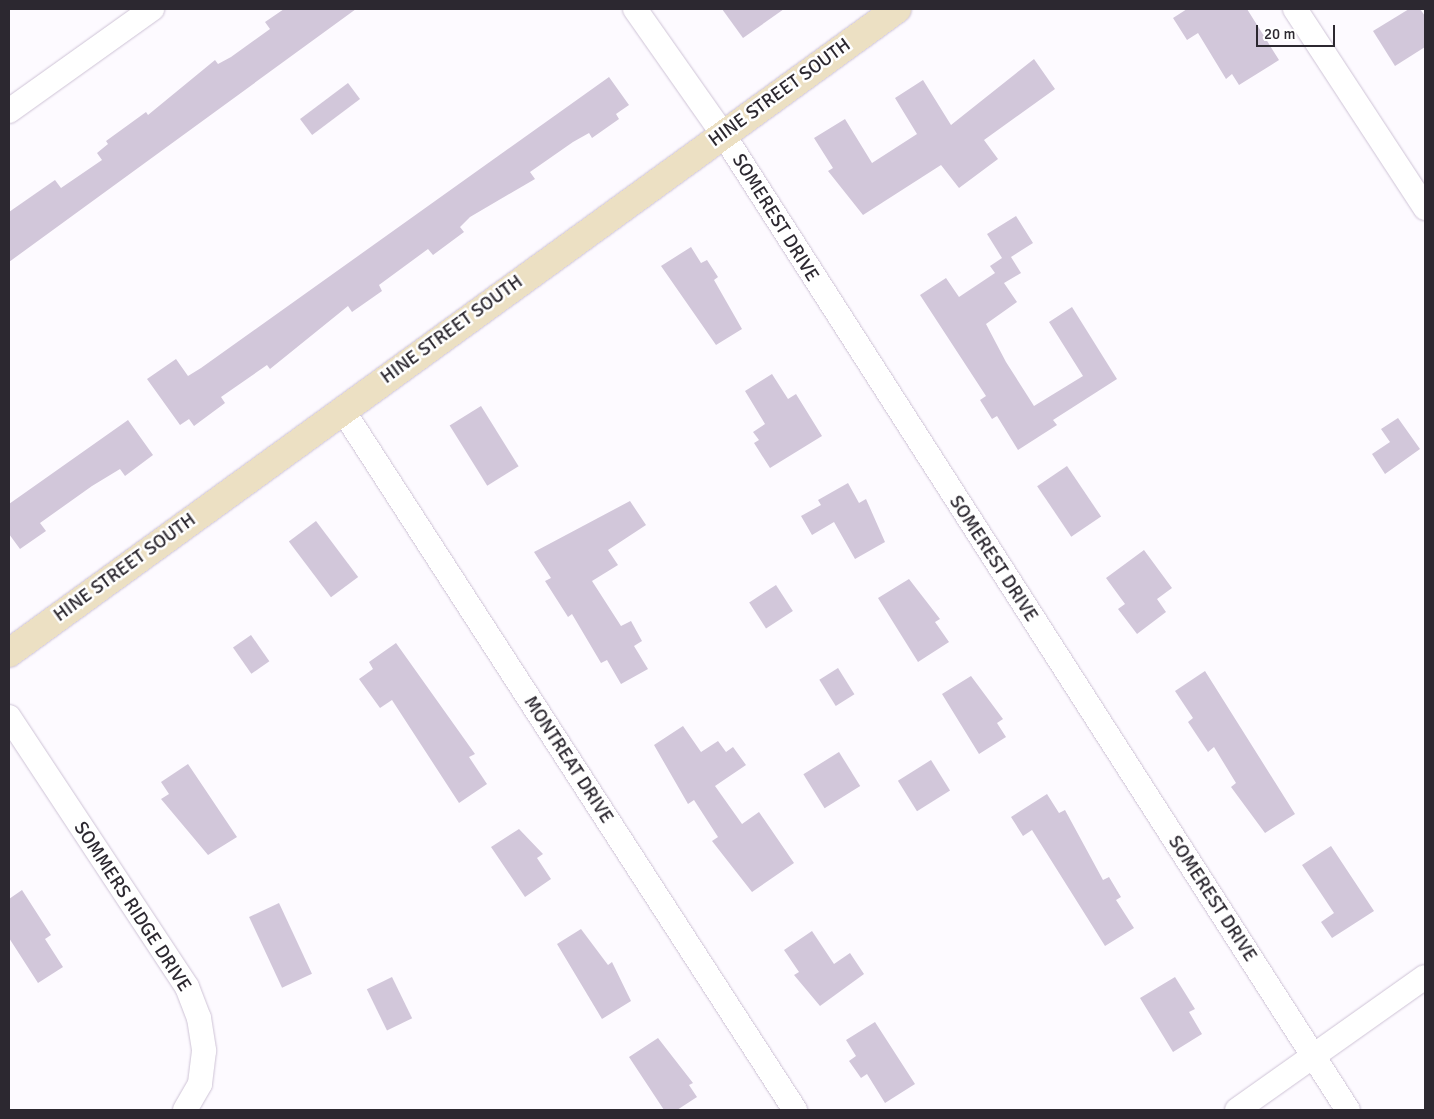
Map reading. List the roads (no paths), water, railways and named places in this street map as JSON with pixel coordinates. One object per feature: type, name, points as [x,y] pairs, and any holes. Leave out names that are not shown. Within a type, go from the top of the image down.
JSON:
[{"type":"street","points":[[9,111],[152,9]]},
{"type":"street","name":"SOMEREST DRIVE","points":[[635,9],[723,134],[1348,1110]]},
{"type":"street","name":"HINE STREET SOUTH","points":[[9,653],[342,409],[897,9]]},
{"type":"street","points":[[1295,9],[1425,208]]},
{"type":"street","name":"MONTREAT DRIVE","points":[[342,409],[794,1110]]},
{"type":"street","name":"SOMMERS RIDGE DRIVE","points":[[9,717],[186,987],[199,1018],[204,1051],[200,1084],[186,1110]]},
{"type":"street","points":[[1237,1110],[1425,977]]}]
